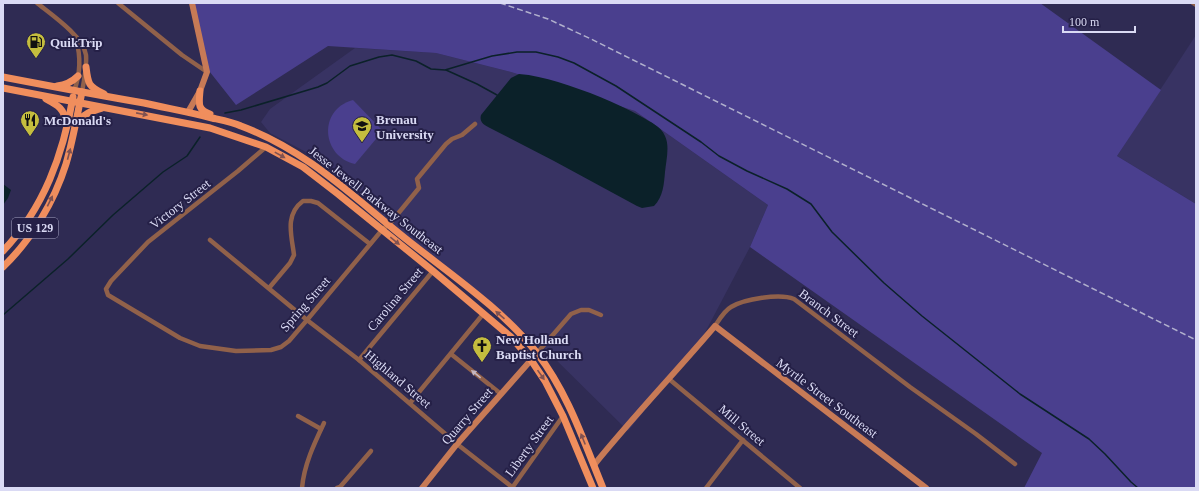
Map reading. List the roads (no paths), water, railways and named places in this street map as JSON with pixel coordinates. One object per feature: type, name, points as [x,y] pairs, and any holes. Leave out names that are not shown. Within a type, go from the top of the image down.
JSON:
[{"type":"main road","points":[[86,67],[88,80],[92,87],[109,97]]},
{"type":"main road","points":[[55,87],[64,85],[78,76]]},
{"type":"main road","name":"Jesse Jewell Parkway Southeast","points":[[3,77],[188,112],[241,126],[264,136],[305,158],[343,186],[387,224],[485,301],[515,328],[537,353],[570,407],[603,488]]},
{"type":"main road","name":"Jesse Jewell Parkway Southeast","points":[[3,88],[210,128],[266,147],[303,167],[433,271],[511,337],[546,381],[564,416],[593,488]]},
{"type":"main road","points":[[67,123],[76,102],[74,91]]},
{"type":"main road","points":[[200,91],[199,102],[203,111],[221,117],[226,122]]},
{"type":"main road","name":"US 129","points":[[3,267],[26,241],[47,208],[59,184],[72,143],[76,122],[76,102],[82,92]]},
{"type":"main road","points":[[35,94],[60,107],[65,114],[67,123]]},
{"type":"main road","points":[[76,122],[86,113],[104,107]]},
{"type":"main road","name":"US 129","points":[[3,251],[25,225],[45,192],[58,160],[67,123]]},
{"type":"street","points":[[37,3],[70,30],[81,43],[85,53],[86,67],[82,92]]},
{"type":"street","points":[[118,3],[182,55],[207,72]]},
{"type":"street","points":[[188,112],[200,91],[207,72],[192,3]]},
{"type":"street","points":[[74,91],[80,67],[79,52],[75,37]]},
{"type":"street","name":"Spring Street","points":[[111,281],[106,289],[111,297],[180,338],[200,346],[236,351],[271,350],[281,347],[289,341],[419,188],[417,179],[446,144],[452,139],[462,135],[475,124]]},
{"type":"street","name":"Victory Street","points":[[111,281],[148,242],[266,147]]},
{"type":"street","points":[[269,288],[290,263],[294,255],[290,229],[291,221],[296,209],[303,201],[318,203],[370,244]]},
{"type":"street","name":"Highland Street","points":[[210,240],[307,320],[359,360],[457,444],[512,488]]},
{"type":"street","name":"Carolina Street","points":[[359,360],[433,271]]},
{"type":"street","name":"Branch Street","points":[[594,465],[625,427],[731,307],[750,301],[776,296],[794,299],[1015,464]]},
{"type":"street","points":[[530,360],[571,314],[581,310],[589,310],[601,315]]},
{"type":"street","points":[[410,403],[484,313]]},
{"type":"street","name":"Myrtle Street Southeast","points":[[715,326],[926,488]]},
{"type":"street","points":[[451,354],[501,394]]},
{"type":"street","name":"Quarry Street","points":[[422,488],[457,444],[530,360]]},
{"type":"street","name":"Mill Street","points":[[669,379],[800,488]]},
{"type":"street","points":[[298,416],[321,428]]},
{"type":"street","name":"Liberty Street","points":[[512,488],[564,416]]},
{"type":"street","points":[[302,488],[303,474],[324,423]]},
{"type":"street","points":[[706,488],[742,440]]},
{"type":"street","points":[[337,488],[340,487],[371,451]]},
{"type":"water","points":[[519,74],[548,79],[590,93],[632,112],[658,127],[666,140],[667,154],[662,190],[659,199],[654,206],[642,208],[637,206],[482,123],[481,115],[511,78]]},
{"type":"water","points":[[3,184],[11,190],[3,205]]},
{"type":"waterway","points":[[225,113],[241,110],[318,87],[327,83],[350,66],[379,57],[392,55],[416,61],[431,69],[445,70],[492,56],[517,52],[536,52],[558,57],[574,63],[616,86],[701,142],[719,156],[747,171],[787,189],[811,204],[832,232],[884,283],[922,316],[1020,394],[1089,439],[1138,488]]},
{"type":"waterway","points":[[446,70],[497,95]]},
{"type":"waterway","points":[[3,315],[68,259],[113,215],[163,172],[187,156],[200,137]]},
{"type":"railway","points":[[500,3],[548,19],[591,39],[1196,340]]},
{"type":"place","name":"QuikTrip","points":[[36,59]]},
{"type":"place","name":"McDonald's","points":[[30,137]]},
{"type":"place","name":"Brenau University","points":[[362,143]]},
{"type":"place","name":"New Holland Baptist Church","points":[[482,363]]}]
